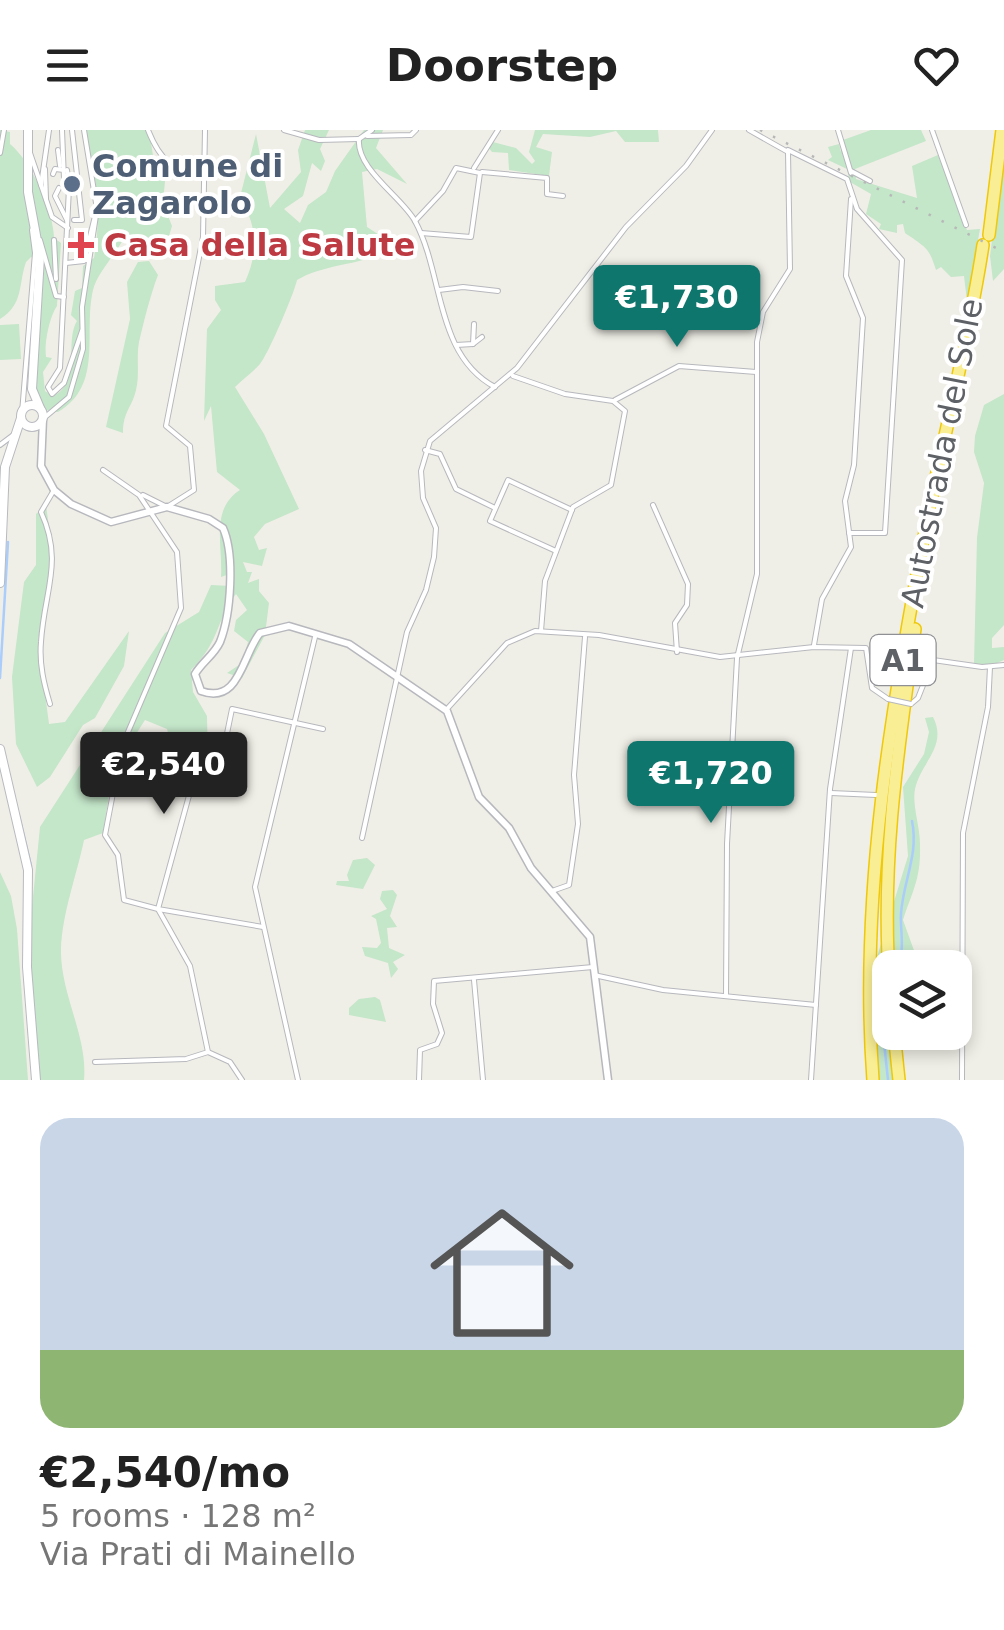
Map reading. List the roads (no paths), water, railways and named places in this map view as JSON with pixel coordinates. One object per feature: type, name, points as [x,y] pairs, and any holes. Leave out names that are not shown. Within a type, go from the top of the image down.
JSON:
[{"type":"highway","name":"Autostrada del Sole","points":[[888,950],[886,889],[893,782],[921,589],[986,240],[1000,130]]},
{"type":"highway","name":"Autostrada del Sole","points":[[874,1080],[870,1007],[874,898],[890,750],[920,557],[986,240]]},
{"type":"highway","points":[[896,1050],[899,1080]]},
{"type":"main road","points":[[18,432],[43,419],[32,392],[37,236],[28,130]]},
{"type":"main road","points":[[0,584],[5,466],[35,368]]},
{"type":"main road","points":[[23,413],[40,408]]},
{"type":"main road","points":[[23,413],[29,427]]},
{"type":"main road","points":[[0,749],[28,870],[27,967],[36,1080]]},
{"type":"street","points":[[0,154],[4,130]]},
{"type":"street","points":[[41,186],[49,130]]},
{"type":"street","points":[[72,130],[62,130],[72,218]]},
{"type":"street","points":[[62,147],[72,130]]},
{"type":"street","points":[[84,130],[97,210],[82,306],[82,356],[71,394],[43,419],[41,466],[54,490],[88,514],[108,522],[167,507],[194,490],[190,446],[166,426],[203,238],[206,130]]},
{"type":"street","points":[[148,130],[157,151],[169,164],[180,170],[205,170]]},
{"type":"street","points":[[284,130],[318,140],[359,140],[372,130]]},
{"type":"street","points":[[367,136],[411,136],[416,130]]},
{"type":"street","points":[[471,168],[498,130]]},
{"type":"street","points":[[362,838],[407,632],[426,590],[435,545],[436,528],[423,498],[425,450],[438,430],[510,376],[626,226],[686,166],[712,130]]},
{"type":"street","points":[[749,130],[870,182]]},
{"type":"street","points":[[814,647],[822,599],[846,558],[849,533],[844,501],[854,465],[863,318],[846,276],[852,195],[838,130]]},
{"type":"street","points":[[932,130],[966,225]]},
{"type":"street","points":[[359,140],[359,149],[421,233],[456,345],[471,370],[495,387]]},
{"type":"street","points":[[59,188],[56,198],[63,219],[82,220],[83,201],[74,160],[62,147]]},
{"type":"street","points":[[28,150],[55,222],[68,228]]},
{"type":"street","points":[[46,150],[46,204]]},
{"type":"street","points":[[726,996],[727,844],[737,658],[758,574],[756,372],[763,313],[790,270],[788,150]]},
{"type":"street","points":[[54,177],[74,160]]},
{"type":"street","points":[[415,221],[442,191],[454,169],[547,178],[547,194],[563,196]]},
{"type":"street","points":[[64,170],[77,174]]},
{"type":"street","points":[[421,233],[471,237],[479,172]]},
{"type":"street","points":[[69,188],[80,188]]},
{"type":"street","points":[[849,533],[884,532],[902,260],[859,211],[852,195]]},
{"type":"street","points":[[69,203],[83,201]]},
{"type":"street","points":[[83,210],[72,218],[68,228],[59,372],[48,387],[52,394],[64,383],[83,327]]},
{"type":"street","points":[[66,264],[84,261],[97,210]]},
{"type":"street","points":[[23,413],[34,225]]},
{"type":"street","points":[[37,236],[55,284]]},
{"type":"street","points":[[54,240],[56,296],[64,297]]},
{"type":"street","points":[[438,290],[498,290]]},
{"type":"street","points":[[473,344],[474,324]]},
{"type":"street","points":[[456,345],[473,344],[482,337]]},
{"type":"street","points":[[613,401],[679,366],[756,372]]},
{"type":"street","points":[[510,376],[565,394],[613,401],[625,411],[612,483],[577,501],[556,551],[544,587],[541,630]]},
{"type":"street","points":[[40,408],[54,409]]},
{"type":"street","points":[[29,427],[42,439]]},
{"type":"street","points":[[0,445],[18,432]]},
{"type":"street","points":[[425,450],[440,454],[456,489],[495,508]]},
{"type":"street","points":[[103,470],[167,507],[209,519],[223,528],[223,630],[216,648],[195,674],[200,690],[217,694],[232,686],[264,631],[289,626],[353,645],[446,710],[479,797],[509,828],[527,864],[590,936],[608,1080]]},
{"type":"street","points":[[556,551],[490,521],[495,508],[508,480],[572,510]]},
{"type":"street","points":[[131,488],[178,554],[181,608],[122,746],[105,833],[119,858],[124,900],[263,928]]},
{"type":"street","points":[[50,704],[40,646],[54,567],[53,538],[41,511],[54,490]]},
{"type":"street","points":[[653,505],[688,584],[687,605],[675,620],[677,652]]},
{"type":"street","points":[[446,710],[507,644],[541,630],[585,637],[599,635],[677,652],[737,658],[814,647],[868,650],[872,688],[888,700],[910,704],[918,698],[933,660],[990,668],[1004,665]]},
{"type":"street","points":[[298,1080],[255,884],[315,634]]},
{"type":"street","points":[[552,891],[568,886],[573,870],[579,803],[574,775],[585,637]]},
{"type":"street","points":[[811,1080],[830,793],[852,648]]},
{"type":"street","points":[[962,1080],[964,833],[988,706],[990,668]]},
{"type":"street","points":[[208,1052],[188,960],[158,909],[199,760],[222,755],[231,710],[324,729]]},
{"type":"street","points":[[830,793],[876,795]]},
{"type":"street","points":[[420,1080],[420,1050],[437,1044],[442,1032],[433,1004],[433,982],[594,971],[662,990],[816,1004]]},
{"type":"street","points":[[474,978],[483,1080]]},
{"type":"street","points":[[95,1062],[186,1058],[208,1052],[230,1062],[242,1080]]},
{"type":"waterway","points":[[0,678],[8,542]]},
{"type":"waterway","points":[[19,816],[31,866]]},
{"type":"waterway","points":[[902,950],[902,902],[914,845],[912,821]]},
{"type":"waterway","points":[[885,1050],[888,1080]]},
{"type":"railway","points":[[760,130],[1004,252]]},
{"type":"place","name":"Comune di Zagarolo","points":[[72,184]]},
{"type":"place","name":"Casa della Salute","points":[[81,245]]}]
